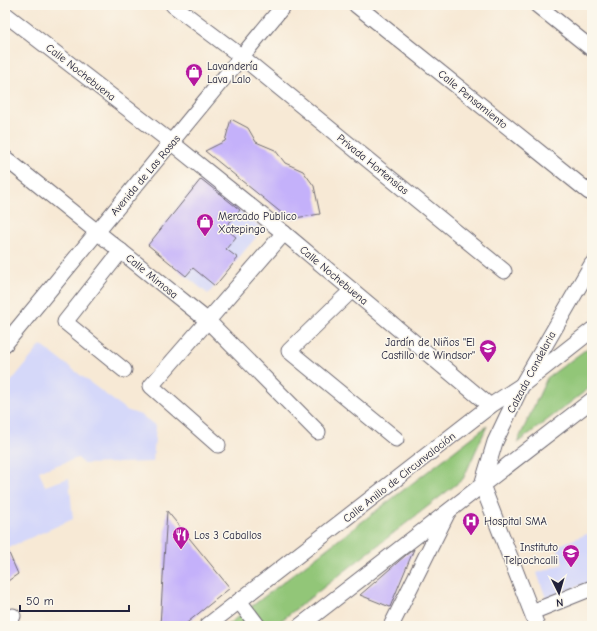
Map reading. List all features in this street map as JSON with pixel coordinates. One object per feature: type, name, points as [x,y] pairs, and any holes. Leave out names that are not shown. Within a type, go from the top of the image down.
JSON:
[{"type":"street","name":"Privada Hortensias","points":[[173,5],[242,58],[504,271]]},
{"type":"street","name":"Avenida de Las Rosas","points":[[5,344],[242,58],[284,5]]},
{"type":"street","name":"Calle Pensamiento","points":[[356,5],[589,192]]},
{"type":"street","points":[[537,5],[592,49]]},
{"type":"street","name":"Calle Nochebuena","points":[[5,14],[172,142],[284,233],[490,406]]},
{"type":"street","name":"Calle Mimosa","points":[[5,158],[96,233],[121,251],[208,321],[318,432]]},
{"type":"street","points":[[218,445],[151,386],[284,233]]},
{"type":"street","points":[[121,251],[65,322],[124,370]]},
{"type":"street","name":"Calzada Candelaria","points":[[482,485],[495,442],[522,385],[592,264]]},
{"type":"street","points":[[352,290],[289,351],[396,440]]},
{"type":"street","name":"Calle Anillo de Circunvalación","points":[[207,626],[490,406],[522,385],[592,330]]},
{"type":"street","points":[[300,626],[592,400]]},
{"type":"street","points":[[482,485],[537,626]]},
{"type":"street","points":[[391,626],[449,510]]},
{"type":"street","points":[[532,612],[592,588]]},
{"type":"street","points":[[239,601],[258,626]]},
{"type":"shaded area","name":"Mercado Publico Xotepingo","points":[[201,179],[263,229],[208,294],[148,245]]},
{"type":"shaded area","points":[[41,345],[126,410],[141,415],[156,426],[153,462],[83,464],[78,458],[39,471],[45,486],[69,478],[73,519],[5,549],[5,389]]},
{"type":"shaded area","name":"Instituto Telpochcalli","points":[[592,532],[592,581],[546,598],[537,573],[563,564],[557,546]]},
{"type":"green space","points":[[592,345],[592,386],[517,443],[547,378]]},
{"type":"green space","points":[[487,426],[463,479],[274,626],[226,626]]},
{"type":"building","points":[[231,119],[248,128],[256,142],[275,150],[285,163],[303,171],[314,186],[320,214],[289,219],[205,151],[225,141]]},
{"type":"building","name":"Mercado Publico Xotepingo","points":[[201,179],[240,210],[225,228],[236,237],[226,249],[238,258],[215,286],[193,268],[186,276],[148,245]]},
{"type":"building","name":"Los 3 Caballos","points":[[167,511],[230,588],[183,626],[160,626]]},
{"type":"building","points":[[5,544],[18,574],[5,583]]},
{"type":"building","points":[[414,549],[390,607],[360,595],[406,555]]},
{"type":"place","name":"Lavandería Lava Lalo","points":[[194,87]]},
{"type":"place","name":"Mercado Publico Xotepingo","points":[[205,237]]},
{"type":"place","name":"Jardín de Niños \"El Castillo de Windsor\"","points":[[488,363]]},
{"type":"place","name":"Hospital SMA","points":[[471,536]]},
{"type":"place","name":"Los 3 Caballos","points":[[181,550]]},
{"type":"place","name":"Instituto Telpochcalli","points":[[571,568]]}]
